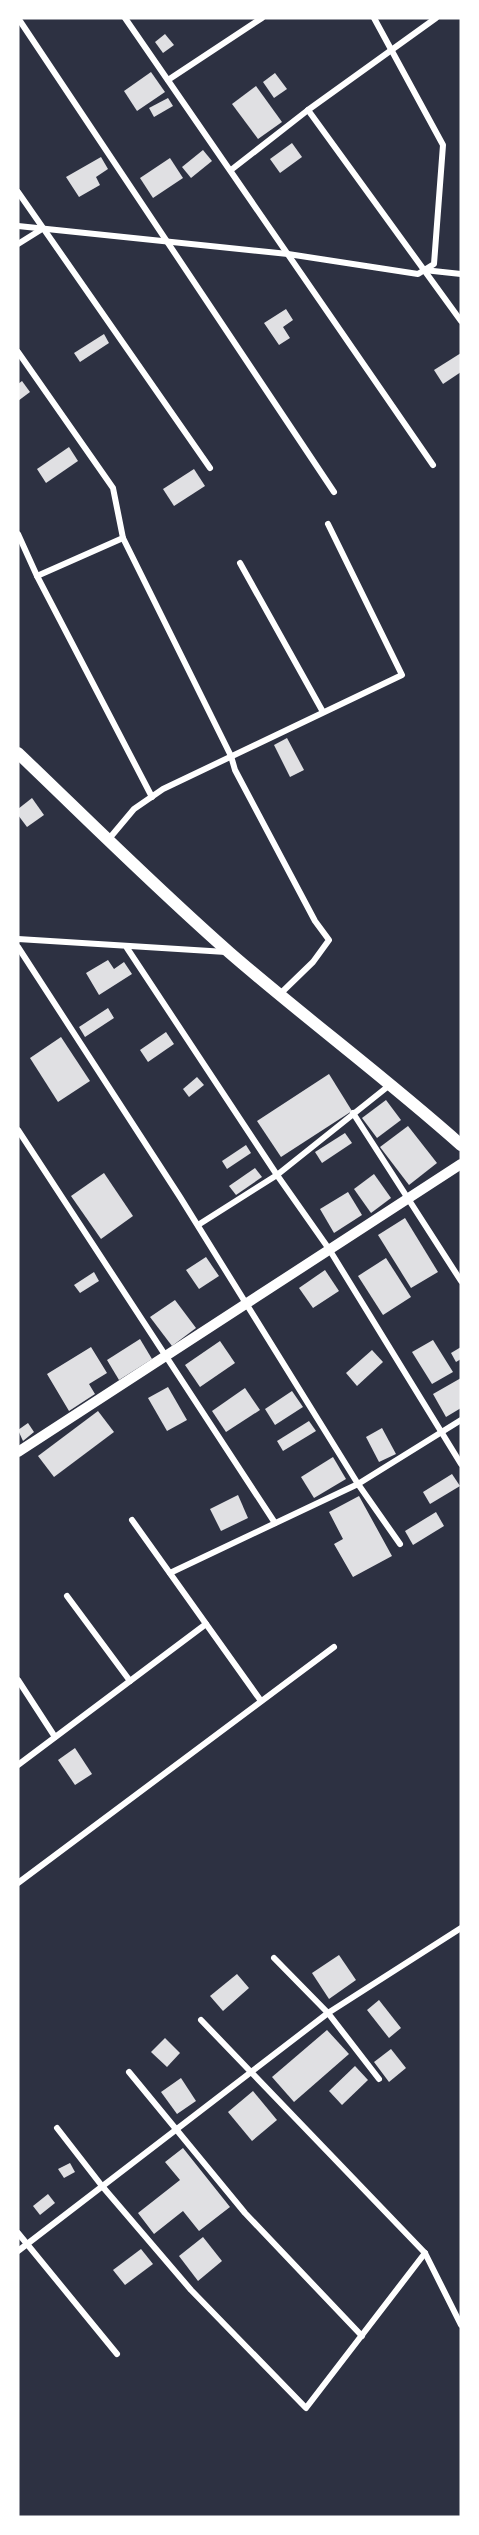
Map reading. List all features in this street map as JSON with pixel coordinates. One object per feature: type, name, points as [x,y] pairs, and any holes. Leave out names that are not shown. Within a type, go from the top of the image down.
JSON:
[{"type":"main road","points":[[18,753],[108,840],[230,952],[392,1084],[461,1144]]},
{"type":"street","points":[[18,18],[334,492]]},
{"type":"street","points":[[125,18],[433,465]]},
{"type":"street","points":[[168,80],[262,18]]},
{"type":"street","points":[[18,226],[288,254],[418,274],[434,264],[443,145],[374,18]]},
{"type":"street","points":[[231,170],[308,110],[436,18]]},
{"type":"street","points":[[308,110],[461,321]]},
{"type":"street","points":[[18,192],[210,468]]},
{"type":"street","points":[[18,244],[42,228]]},
{"type":"street","points":[[424,270],[461,274]]},
{"type":"street","points":[[18,352],[113,488],[123,538],[231,756],[235,770],[315,921],[328,940],[313,963],[280,994]]},
{"type":"street","points":[[108,840],[134,809],[152,796],[402,675],[328,524]]},
{"type":"street","points":[[18,534],[37,576],[152,796]]},
{"type":"street","points":[[37,576],[123,538]]},
{"type":"street","points":[[240,563],[323,712]]},
{"type":"street","points":[[18,939],[127,948],[230,952]]},
{"type":"street","points":[[18,946],[198,1225],[358,1484],[400,1544]]},
{"type":"street","points":[[127,948],[277,1175],[329,1249],[461,1464]]},
{"type":"street","points":[[198,1225],[277,1175],[392,1084]]},
{"type":"street","points":[[353,1113],[461,1281]]},
{"type":"street","points":[[18,1130],[276,1523]]},
{"type":"street","points":[[18,1452],[461,1164]]},
{"type":"street","points":[[170,1573],[358,1484],[461,1420]]},
{"type":"street","points":[[132,1520],[261,1701]]},
{"type":"street","points":[[68,1596],[130,1681]]},
{"type":"street","points":[[18,1765],[206,1624]]},
{"type":"street","points":[[18,1883],[334,1647]]},
{"type":"street","points":[[18,1680],[55,1737]]},
{"type":"street","points":[[18,2251],[328,2013],[461,1928]]},
{"type":"street","points":[[274,1958],[328,2013],[379,2079]]},
{"type":"street","points":[[201,2020],[425,2253],[461,2325]]},
{"type":"street","points":[[129,2072],[245,2213],[362,2336]]},
{"type":"street","points":[[57,2128],[102,2186],[191,2290],[306,2408],[425,2253]]},
{"type":"street","points":[[18,2233],[117,2354]]},
{"type":"building","points":[[165,34],[174,45],[163,53],[155,42]]},
{"type":"building","points":[[151,72],[165,92],[137,111],[124,91]]},
{"type":"building","points":[[275,73],[287,89],[274,98],[263,82]]},
{"type":"building","points":[[256,86],[282,122],[258,139],[232,104]]},
{"type":"building","points":[[168,98],[173,106],[154,117],[149,108]]},
{"type":"building","points":[[292,143],[302,157],[280,173],[270,159]]},
{"type":"building","points":[[203,150],[212,161],[191,178],[182,167]]},
{"type":"building","points":[[101,157],[108,169],[96,177],[100,185],[79,197],[66,177]]},
{"type":"building","points":[[170,158],[183,178],[153,198],[140,178]]},
{"type":"building","points":[[286,309],[293,320],[283,327],[290,338],[279,345],[264,323]]},
{"type":"building","points":[[104,334],[109,343],[80,362],[74,353]]},
{"type":"building","points":[[461,353],[461,372],[443,384],[434,370]]},
{"type":"building","points":[[22,381],[30,392],[18,401],[18,384]]},
{"type":"building","points":[[69,447],[78,461],[46,483],[37,469]]},
{"type":"building","points":[[194,469],[205,486],[174,506],[163,489]]},
{"type":"building","points":[[287,738],[304,770],[290,777],[274,745]]},
{"type":"building","points":[[32,798],[44,815],[27,827],[18,815],[18,809]]},
{"type":"building","points":[[108,960],[114,969],[124,962],[132,974],[99,995],[86,973]]},
{"type":"building","points":[[108,1008],[114,1018],[85,1037],[79,1027]]},
{"type":"building","points":[[166,1032],[174,1044],[148,1062],[140,1050]]},
{"type":"building","points":[[61,1037],[90,1081],[58,1102],[30,1058]]},
{"type":"building","points":[[329,1074],[352,1111],[281,1157],[257,1121]]},
{"type":"building","points":[[197,1077],[204,1085],[189,1097],[183,1089]]},
{"type":"building","points":[[386,1100],[401,1120],[377,1138],[362,1118]]},
{"type":"building","points":[[408,1126],[437,1163],[409,1185],[380,1147]]},
{"type":"building","points":[[345,1133],[352,1143],[322,1163],[315,1152]]},
{"type":"building","points":[[246,1145],[251,1153],[227,1169],[222,1161]]},
{"type":"building","points":[[255,1168],[262,1177],[236,1195],[229,1186]]},
{"type":"building","points":[[104,1173],[133,1216],[101,1239],[71,1196]]},
{"type":"building","points":[[374,1174],[391,1198],[371,1213],[354,1189]]},
{"type":"building","points":[[348,1192],[362,1215],[334,1233],[320,1209]]},
{"type":"building","points":[[405,1218],[438,1272],[411,1288],[378,1235]]},
{"type":"building","points":[[206,1257],[219,1276],[199,1289],[186,1270]]},
{"type":"building","points":[[386,1258],[411,1297],[383,1315],[358,1276]]},
{"type":"building","points":[[325,1270],[339,1291],[313,1308],[299,1288]]},
{"type":"building","points":[[94,1272],[99,1281],[80,1293],[74,1285]]},
{"type":"building","points":[[175,1300],[196,1328],[172,1346],[150,1317]]},
{"type":"building","points":[[140,1339],[152,1359],[119,1380],[107,1360]]},
{"type":"building","points":[[433,1340],[453,1372],[432,1384],[412,1352]]},
{"type":"building","points":[[220,1341],[235,1363],[200,1387],[185,1365]]},
{"type":"building","points":[[91,1347],[107,1373],[89,1384],[95,1394],[69,1411],[47,1374]]},
{"type":"building","points":[[461,1347],[461,1359],[456,1362],[451,1353]]},
{"type":"building","points":[[372,1350],[383,1362],[357,1386],[346,1373]]},
{"type":"building","points":[[461,1378],[461,1408],[446,1417],[433,1394]]},
{"type":"building","points":[[168,1387],[187,1420],[167,1431],[148,1398]]},
{"type":"building","points":[[245,1388],[260,1410],[226,1432],[212,1411]]},
{"type":"building","points":[[292,1391],[303,1407],[275,1425],[265,1409]]},
{"type":"building","points":[[98,1411],[114,1432],[54,1477],[38,1456]]},
{"type":"building","points":[[309,1421],[316,1431],[283,1451],[277,1441]]},
{"type":"building","points":[[28,1423],[34,1432],[23,1441],[18,1430]]},
{"type":"building","points":[[382,1428],[396,1454],[379,1462],[366,1437]]},
{"type":"building","points":[[333,1457],[346,1479],[314,1498],[301,1477]]},
{"type":"building","points":[[452,1474],[460,1486],[430,1504],[423,1492]]},
{"type":"building","points":[[238,1495],[248,1518],[221,1531],[210,1509]]},
{"type":"building","points":[[359,1496],[392,1556],[353,1577],[334,1544],[343,1539],[329,1512]]},
{"type":"building","points":[[436,1512],[444,1526],[413,1545],[405,1531]]},
{"type":"building","points":[[75,1748],[92,1774],[75,1785],[58,1760]]},
{"type":"building","points":[[339,1955],[356,1980],[329,1999],[312,1973]]},
{"type":"building","points":[[237,1974],[249,1988],[223,2011],[210,1996]]},
{"type":"building","points":[[379,2000],[401,2028],[389,2038],[367,2010]]},
{"type":"building","points":[[327,2030],[349,2054],[294,2102],[272,2077]]},
{"type":"building","points":[[165,2038],[180,2053],[167,2067],[151,2052]]},
{"type":"building","points":[[391,2049],[406,2068],[389,2082],[374,2062]]},
{"type":"building","points":[[355,2066],[368,2080],[342,2105],[329,2091]]},
{"type":"building","points":[[181,2078],[196,2101],[177,2114],[161,2092]]},
{"type":"building","points":[[253,2091],[277,2120],[252,2141],[228,2112]]},
{"type":"building","points":[[183,2148],[230,2207],[199,2231],[183,2211],[154,2234],[138,2213],[180,2180],[165,2162]]},
{"type":"building","points":[[70,2163],[75,2172],[64,2178],[58,2169]]},
{"type":"building","points":[[48,2194],[55,2203],[40,2215],[33,2206]]},
{"type":"building","points":[[203,2237],[222,2261],[198,2281],[179,2256]]},
{"type":"building","points":[[141,2249],[153,2264],[125,2285],[113,2270]]}]
